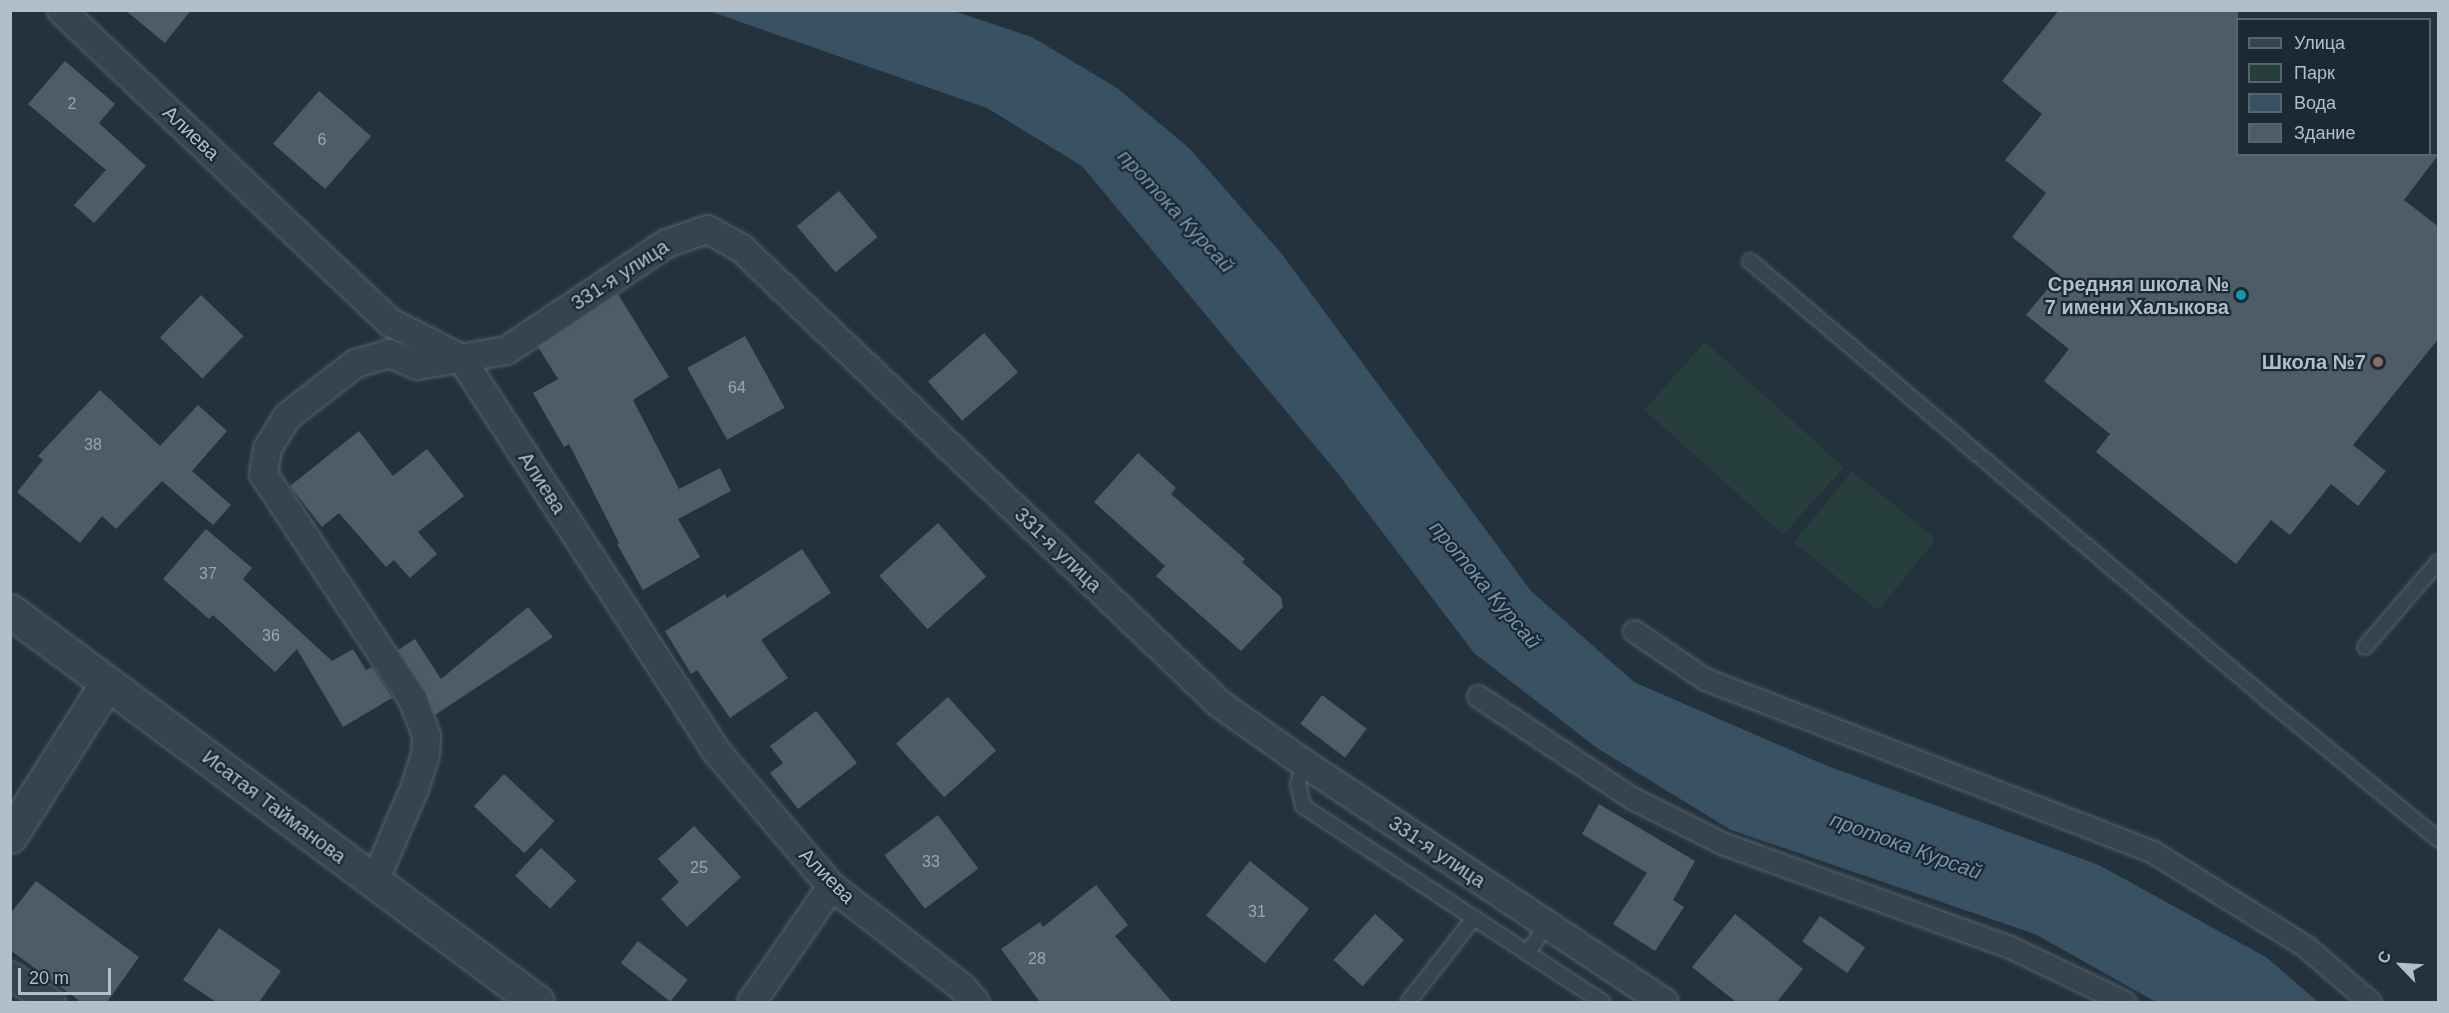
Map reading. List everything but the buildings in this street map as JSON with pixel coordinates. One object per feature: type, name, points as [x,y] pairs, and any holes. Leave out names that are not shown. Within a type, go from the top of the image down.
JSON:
[{"type":"street","name":"Алиева","points":[[62,10],[390,322],[461,358],[716,751],[831,886],[961,986],[975,1002]]},
{"type":"street","name":"331-я улица","points":[[374,881],[414,788],[425,754],[426,735],[412,699],[263,474],[267,448],[287,416],[355,363],[389,353],[417,365],[506,350],[666,243],[706,230],[740,247],[1220,704],[1304,763],[1664,1002]]},
{"type":"street","name":"Исатая Тайманова","points":[[10,611],[537,1002]]},
{"type":"street","points":[[1634,632],[1705,679],[2153,852],[2305,946],[2370,1002]]},
{"type":"street","points":[[10,836],[107,682]]},
{"type":"street","points":[[1478,696],[1632,798],[1724,844],[2010,947],[2125,1002]]},
{"type":"street","points":[[751,1002],[831,886]]},
{"type":"street","points":[[10,975],[51,1002]]},
{"type":"lane","points":[[1750,261],[2268,700],[2439,839]]},
{"type":"lane","points":[[2365,647],[2439,562]]},
{"type":"lane","points":[[1304,763],[1298,784],[1303,806],[1602,1002]]},
{"type":"lane","points":[[1408,1002],[1474,918]]},
{"type":"lane","points":[[1527,954],[1547,925]]},
{"type":"green space","points":[[1705,342],[1844,467],[1783,535],[1644,410]]},
{"type":"green space","points":[[1852,471],[1936,539],[1878,610],[1794,542]]},
{"type":"water","name":"протока Курсай","points":[[709,11],[954,11],[1032,37],[1117,88],[1189,148],[1281,253],[1531,591],[1634,682],[1825,765],[2099,865],[2266,957],[2318,1002],[2156,1002],[2035,934],[1731,830],[1597,748],[1474,653],[1336,471],[1082,166],[987,108]]},
{"type":"place","name":"Средняя школа № 7 имени Халыкова","points":[[2241,295]]},
{"type":"place","name":"Школа №7","points":[[2378,362]]}]
